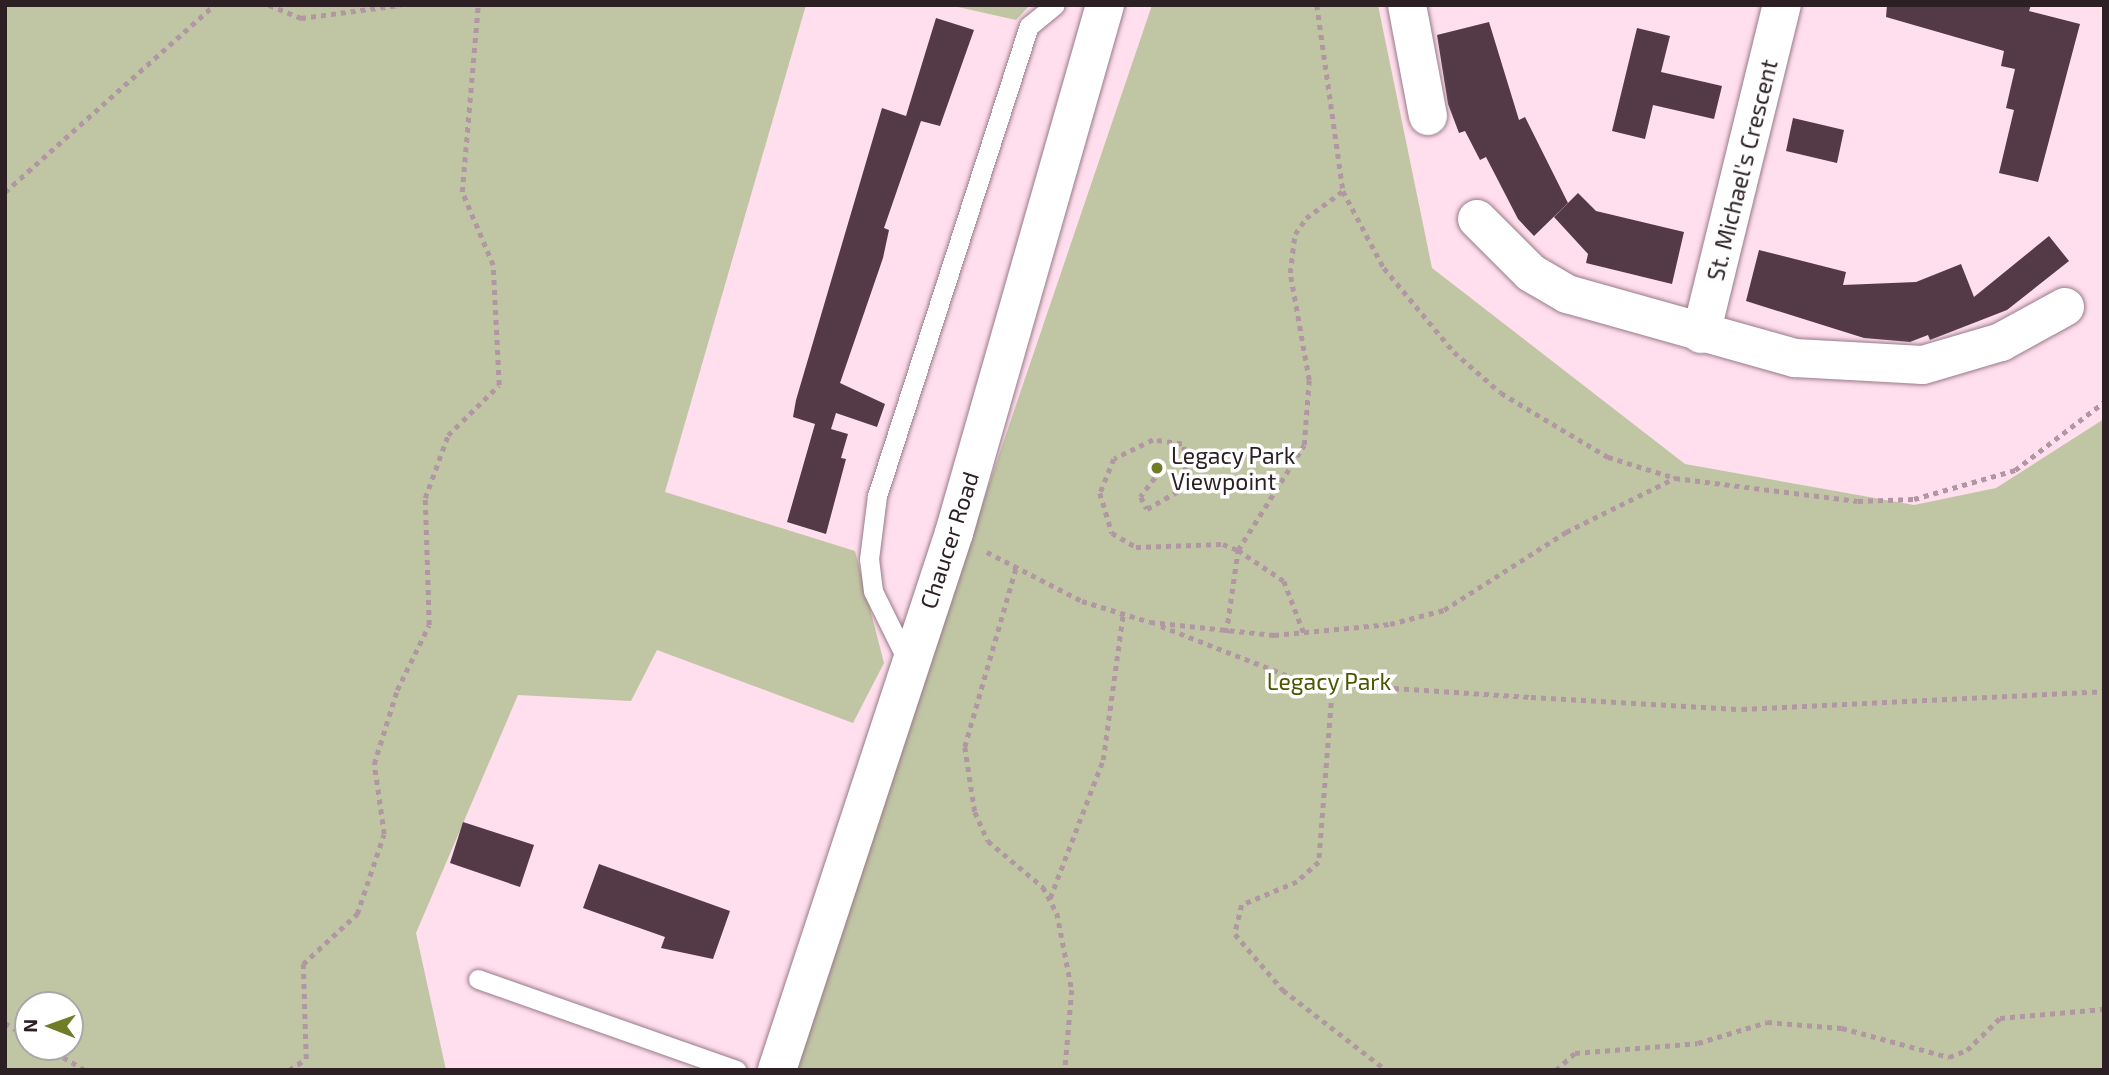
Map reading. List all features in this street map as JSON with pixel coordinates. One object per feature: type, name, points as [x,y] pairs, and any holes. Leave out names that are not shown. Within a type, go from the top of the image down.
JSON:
[{"type":"street","name":"Chaucer Road","points":[[777,1070],[954,533],[1105,5]]},
{"type":"street","points":[[1406,5],[1428,116]]},
{"type":"street","name":"St. Michael's Crescent","points":[[1701,334],[1783,5]]},
{"type":"street","points":[[1477,219],[1531,273],[1567,294],[1701,334],[1795,358],[1923,365],[2001,342],[2065,307]]},
{"type":"lane","points":[[909,664],[873,591],[869,559],[877,496],[1029,26],[1055,5]]},
{"type":"lane","points":[[478,979],[736,1070]]},
{"type":"path","points":[[5,192],[214,5]]},
{"type":"path","points":[[269,5],[301,18],[400,5]]},
{"type":"path","points":[[289,1070],[306,1059],[303,964],[357,914],[383,834],[374,764],[397,690],[429,625],[425,498],[448,435],[499,385],[493,265],[462,192],[478,5]]},
{"type":"path","points":[[1317,5],[1343,191],[1384,268],[1413,307],[1491,385],[1569,438],[1675,478],[1858,501],[1914,499],[2015,470],[2104,402]]},
{"type":"path","points":[[1226,633],[1238,550],[1304,445],[1309,380],[1290,273],[1295,234],[1343,191]]},
{"type":"path","points":[[1161,470],[1141,497],[1147,509],[1163,504],[1184,480],[1188,461],[1182,444],[1153,440],[1114,459],[1100,493],[1112,533],[1136,547],[1223,544],[1238,550],[1284,581],[1304,633]]},
{"type":"path","points":[[1150,622],[1226,633],[1304,633],[1390,624],[1444,610],[1575,526],[1675,478]]},
{"type":"path","points":[[954,533],[1016,569],[1123,614],[1304,682],[1742,709],[2104,691]]},
{"type":"path","points":[[1016,569],[965,747],[969,784],[988,841],[1050,899],[1069,952],[1072,990],[1065,1070]]},
{"type":"path","points":[[1050,899],[1103,760],[1123,614]]},
{"type":"path","points":[[1333,683],[1319,862],[1297,882],[1242,905],[1236,933],[1283,990],[1386,1070]]},
{"type":"path","points":[[1556,1070],[1575,1053],[1698,1043],[1767,1023],[1831,1026],[1949,1057],[1967,1050],[2000,1018],[2104,1009]]},
{"type":"path","points":[[70,1061],[85,1070]]},
{"type":"green space","points":[[5,5],[806,5],[665,492],[855,551],[884,663],[853,723],[657,650],[631,701],[518,695],[416,933],[446,1070],[5,1070]]},
{"type":"green space","points":[[949,5],[1030,5],[1016,20]]},
{"type":"green space","name":"Legacy Park","points":[[1152,5],[1378,5],[1432,268],[1685,464],[1914,505],[1996,488],[2104,419],[2104,1070],[790,1070]]},
{"type":"building","points":[[1887,5],[2031,5],[2029,11],[2080,24],[2038,182],[1999,173],[2014,110],[2006,108],[2015,69],[2001,66],[2004,51],[1886,17]]},
{"type":"building","points":[[936,18],[974,30],[940,126],[921,121],[884,228],[889,230],[883,258],[840,383],[885,404],[877,427],[836,413],[831,429],[848,434],[841,458],[846,459],[826,534],[787,522],[815,424],[793,417],[796,400],[882,108],[906,116]]},
{"type":"building","points":[[1489,22],[1519,120],[1525,117],[1568,203],[1534,236],[1518,219],[1486,157],[1480,160],[1465,131],[1459,133],[1448,104],[1437,35]]},
{"type":"building","points":[[1637,28],[1670,36],[1661,72],[1722,86],[1714,119],[1653,105],[1645,139],[1612,131]]},
{"type":"building","points":[[1793,118],[1844,130],[1837,163],[1786,151]]},
{"type":"building","points":[[1578,193],[1596,211],[1684,232],[1672,284],[1586,263],[1588,254],[1554,217]]},
{"type":"building","points":[[2049,236],[2069,261],[2007,310],[1930,340],[1928,335],[1910,342],[1864,338],[1746,301],[1759,250],[1846,272],[1843,285],[1916,282],[1961,264],[1974,297]]},
{"type":"building","points":[[463,822],[534,845],[520,887],[450,863]]},
{"type":"building","points":[[599,864],[730,911],[713,959],[661,948],[665,937],[583,908]]},
{"type":"place","name":"Legacy Park Viewpoint","points":[[1157,468]]}]
